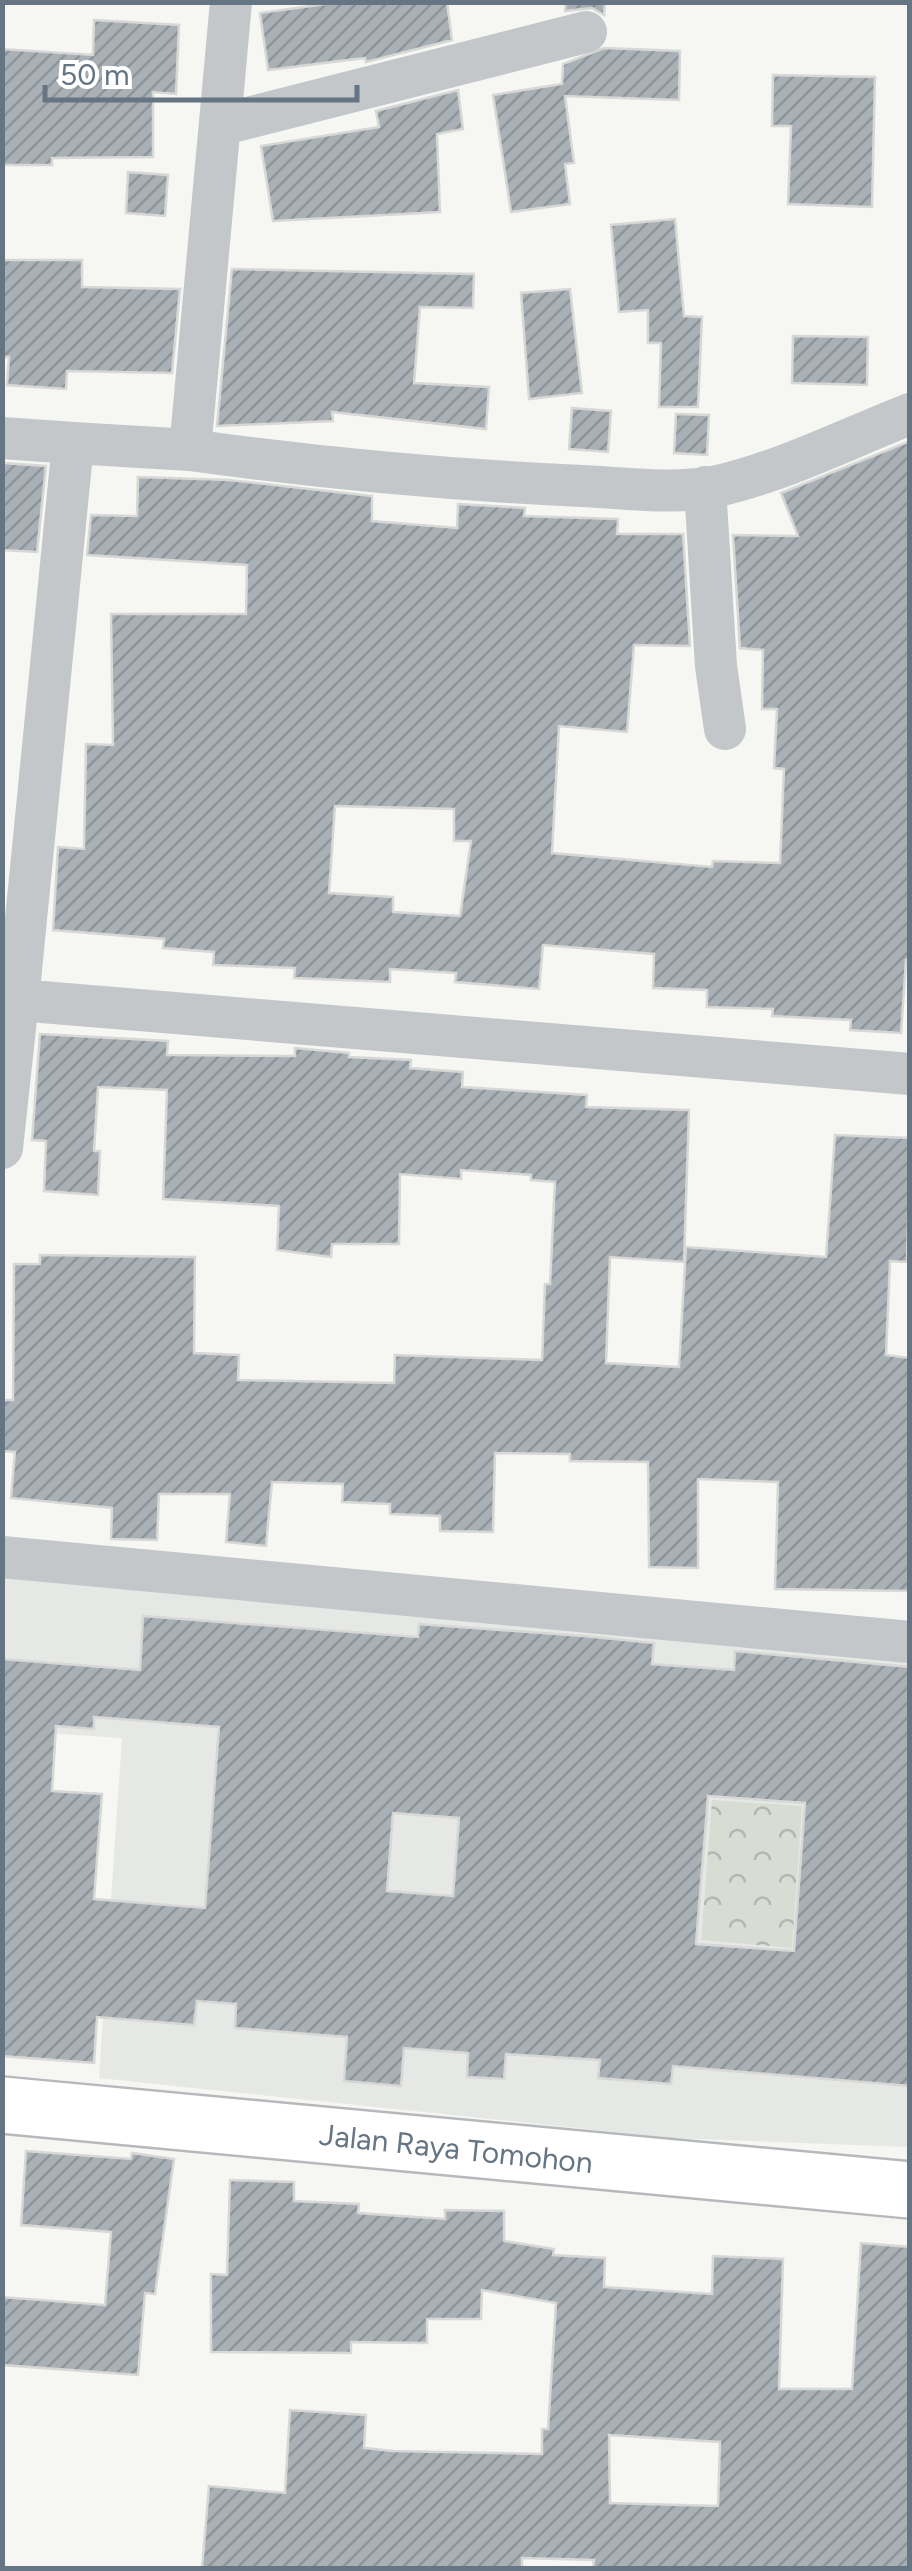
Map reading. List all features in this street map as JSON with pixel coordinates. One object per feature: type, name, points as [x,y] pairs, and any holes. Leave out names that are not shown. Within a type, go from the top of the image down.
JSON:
[{"type":"highway","name":"Jalan Raya Tomohon","points":[[2,2105],[910,2190]]},
{"type":"street","points":[[190,450],[231,2]]},
{"type":"street","points":[[220,125],[586,32]]},
{"type":"street","points":[[2,438],[190,450],[317,467],[451,478],[684,490],[778,467],[910,414]]},
{"type":"street","points":[[2,1148],[10,1000],[72,443]]},
{"type":"street","points":[[706,487],[716,666],[725,729]]},
{"type":"street","points":[[10,1000],[910,1074]]},
{"type":"street","points":[[2,1556],[910,1642]]},
{"type":"shaded area","points":[[2,1568],[909,1649],[909,2147],[673,2138],[99,2078],[122,1738],[3,1730]]},
{"type":"green space","points":[[712,1800],[802,1806],[792,1948],[701,1940]]},
{"type":"building","points":[[340,2],[447,2],[452,40],[366,62],[365,58],[268,70],[260,13]]},
{"type":"building","points":[[566,2],[605,2],[604,15],[592,8],[565,11]]},
{"type":"building","points":[[94,20],[179,25],[176,94],[153,92],[153,157],[52,158],[52,165],[2,165],[2,49],[93,55]]},
{"type":"building","points":[[604,48],[680,51],[679,100],[565,96],[574,163],[565,164],[570,204],[511,212],[493,95],[562,84],[563,64]]},
{"type":"building","points":[[773,75],[875,77],[872,207],[788,204],[791,126],[772,126]]},
{"type":"building","points":[[458,90],[463,129],[437,134],[440,212],[273,221],[261,146],[379,127],[376,111]]},
{"type":"building","points":[[128,172],[168,175],[165,216],[126,213]]},
{"type":"building","points":[[675,219],[684,316],[702,317],[698,407],[659,407],[661,343],[648,343],[648,310],[619,312],[611,225]]},
{"type":"building","points":[[2,260],[82,260],[82,287],[180,289],[172,373],[67,371],[66,389],[7,385],[9,357],[2,357]]},
{"type":"building","points":[[232,269],[474,274],[473,308],[420,307],[414,383],[489,387],[486,429],[332,412],[333,421],[217,426]]},
{"type":"building","points":[[570,289],[582,393],[529,399],[521,293]]},
{"type":"building","points":[[793,336],[868,337],[867,385],[792,383]]},
{"type":"building","points":[[572,408],[611,411],[608,452],[569,449]]},
{"type":"building","points":[[676,414],[709,415],[707,455],[674,453]]},
{"type":"building","points":[[910,441],[910,960],[906,960],[901,1033],[850,1030],[851,1020],[772,1016],[773,1009],[707,1007],[707,990],[653,988],[654,954],[543,945],[539,989],[455,982],[456,973],[390,969],[390,982],[294,978],[295,968],[213,965],[214,952],[163,948],[164,939],[53,930],[58,847],[84,849],[86,744],[113,745],[111,614],[246,614],[247,565],[87,555],[91,515],[137,516],[138,477],[229,480],[372,496],[372,521],[457,528],[458,504],[525,508],[524,516],[618,519],[617,534],[683,534],[690,646],[634,645],[627,732],[559,726],[552,853],[712,867],[713,861],[780,863],[784,769],[774,768],[777,709],[762,709],[763,650],[740,648],[733,535],[798,536],[781,493]],"holes":[[[335,806],[454,809],[454,841],[471,841],[460,916],[393,912],[393,897],[329,893]]]},
{"type":"building","points":[[2,463],[46,466],[37,552],[2,550]]},
{"type":"building","points":[[40,1034],[168,1041],[167,1055],[295,1056],[295,1048],[349,1053],[349,1057],[411,1060],[410,1068],[463,1072],[462,1087],[587,1095],[586,1107],[689,1110],[684,1262],[610,1257],[606,1363],[679,1367],[686,1247],[826,1257],[835,1135],[910,1138],[907,1262],[890,1261],[886,1355],[910,1358],[910,1591],[775,1589],[778,1482],[698,1479],[698,1568],[649,1567],[648,1462],[570,1461],[570,1454],[495,1453],[493,1532],[440,1531],[440,1516],[390,1514],[390,1504],[342,1502],[343,1484],[272,1482],[266,1546],[226,1542],[230,1494],[159,1494],[157,1540],[111,1539],[112,1508],[11,1498],[15,1452],[2,1451],[2,1400],[13,1400],[14,1264],[40,1264],[40,1255],[195,1257],[194,1353],[239,1355],[238,1380],[394,1383],[395,1355],[542,1360],[545,1284],[550,1284],[555,1182],[531,1180],[531,1175],[461,1170],[461,1179],[400,1174],[399,1244],[332,1244],[331,1257],[277,1250],[279,1206],[163,1199],[167,1090],[98,1087],[94,1151],[100,1151],[98,1195],[44,1191],[46,1141],[32,1140]]},
{"type":"building","points":[[143,1616],[418,1637],[419,1624],[583,1636],[654,1643],[652,1664],[734,1670],[735,1651],[910,1667],[910,2086],[673,2066],[671,2084],[598,2078],[600,2060],[506,2054],[504,2079],[467,2077],[468,2053],[404,2048],[401,2086],[344,2081],[347,2037],[235,2028],[236,2004],[197,2001],[194,2025],[97,2017],[94,2063],[2,2056],[2,1659],[140,1670]],"holes":[[[94,1717],[219,1727],[205,1908],[94,1899],[102,1794],[52,1791],[56,1726],[94,1729]],[[708,1796],[805,1803],[794,1951],[696,1944]],[[393,1813],[459,1818],[453,1896],[387,1891]]]},
{"type":"building","points":[[26,2151],[131,2159],[132,2153],[174,2159],[155,2294],[145,2293],[138,2375],[2,2365],[2,2297],[105,2305],[111,2232],[21,2225]]},
{"type":"building","points":[[230,2180],[294,2182],[294,2201],[359,2204],[358,2213],[445,2219],[445,2210],[504,2211],[504,2241],[554,2249],[553,2255],[605,2258],[604,2287],[712,2294],[713,2256],[783,2259],[779,2389],[852,2389],[861,2243],[910,2247],[910,2568],[593,2568],[594,2560],[522,2558],[522,2568],[202,2568],[209,2486],[285,2493],[290,2410],[366,2415],[364,2448],[393,2451],[542,2454],[542,2429],[548,2429],[556,2303],[482,2290],[481,2319],[427,2319],[427,2343],[351,2342],[351,2353],[211,2352],[211,2274],[227,2275]],"holes":[[[609,2435],[720,2442],[718,2506],[610,2503]]]}]
